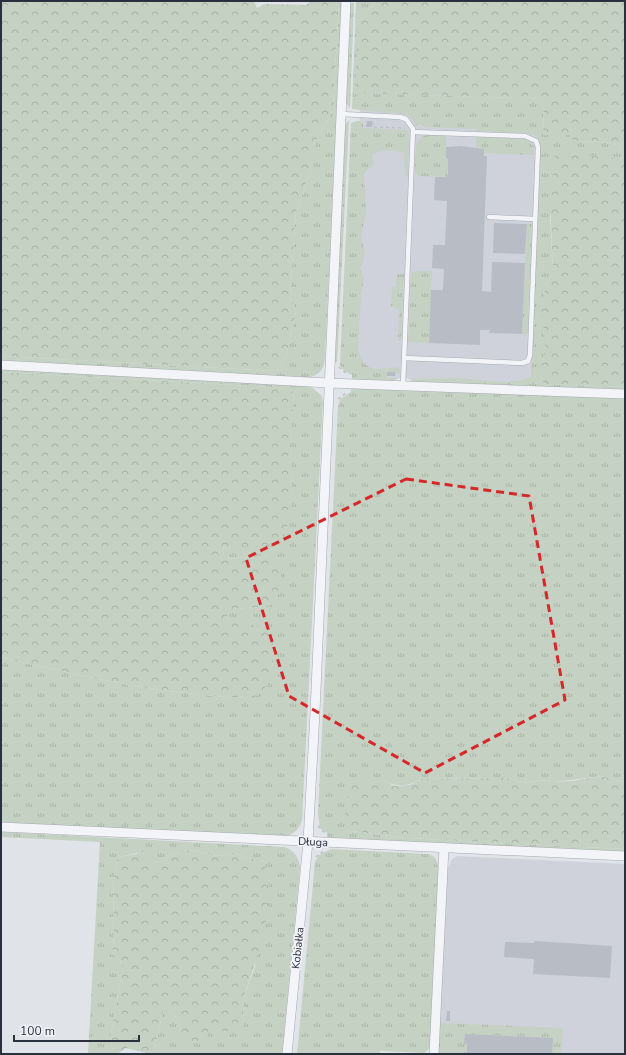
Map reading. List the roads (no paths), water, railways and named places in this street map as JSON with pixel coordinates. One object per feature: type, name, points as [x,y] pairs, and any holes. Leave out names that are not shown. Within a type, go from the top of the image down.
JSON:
[{"type":"street","name":"Kobiałka","points":[[287,1054],[308,842],[346,1]]},
{"type":"street","points":[[1,365],[328,383],[625,394]]},
{"type":"street","name":"Długa","points":[[1,827],[625,856]]},
{"type":"street","points":[[434,1054],[444,848]]},
{"type":"lane","points":[[341,114],[400,117],[406,119],[413,130],[403,386]]},
{"type":"lane","points":[[404,358],[522,363],[528,361],[530,355],[538,147],[536,140],[525,136],[413,130]]},
{"type":"lane","points":[[489,218],[535,219]]}]
